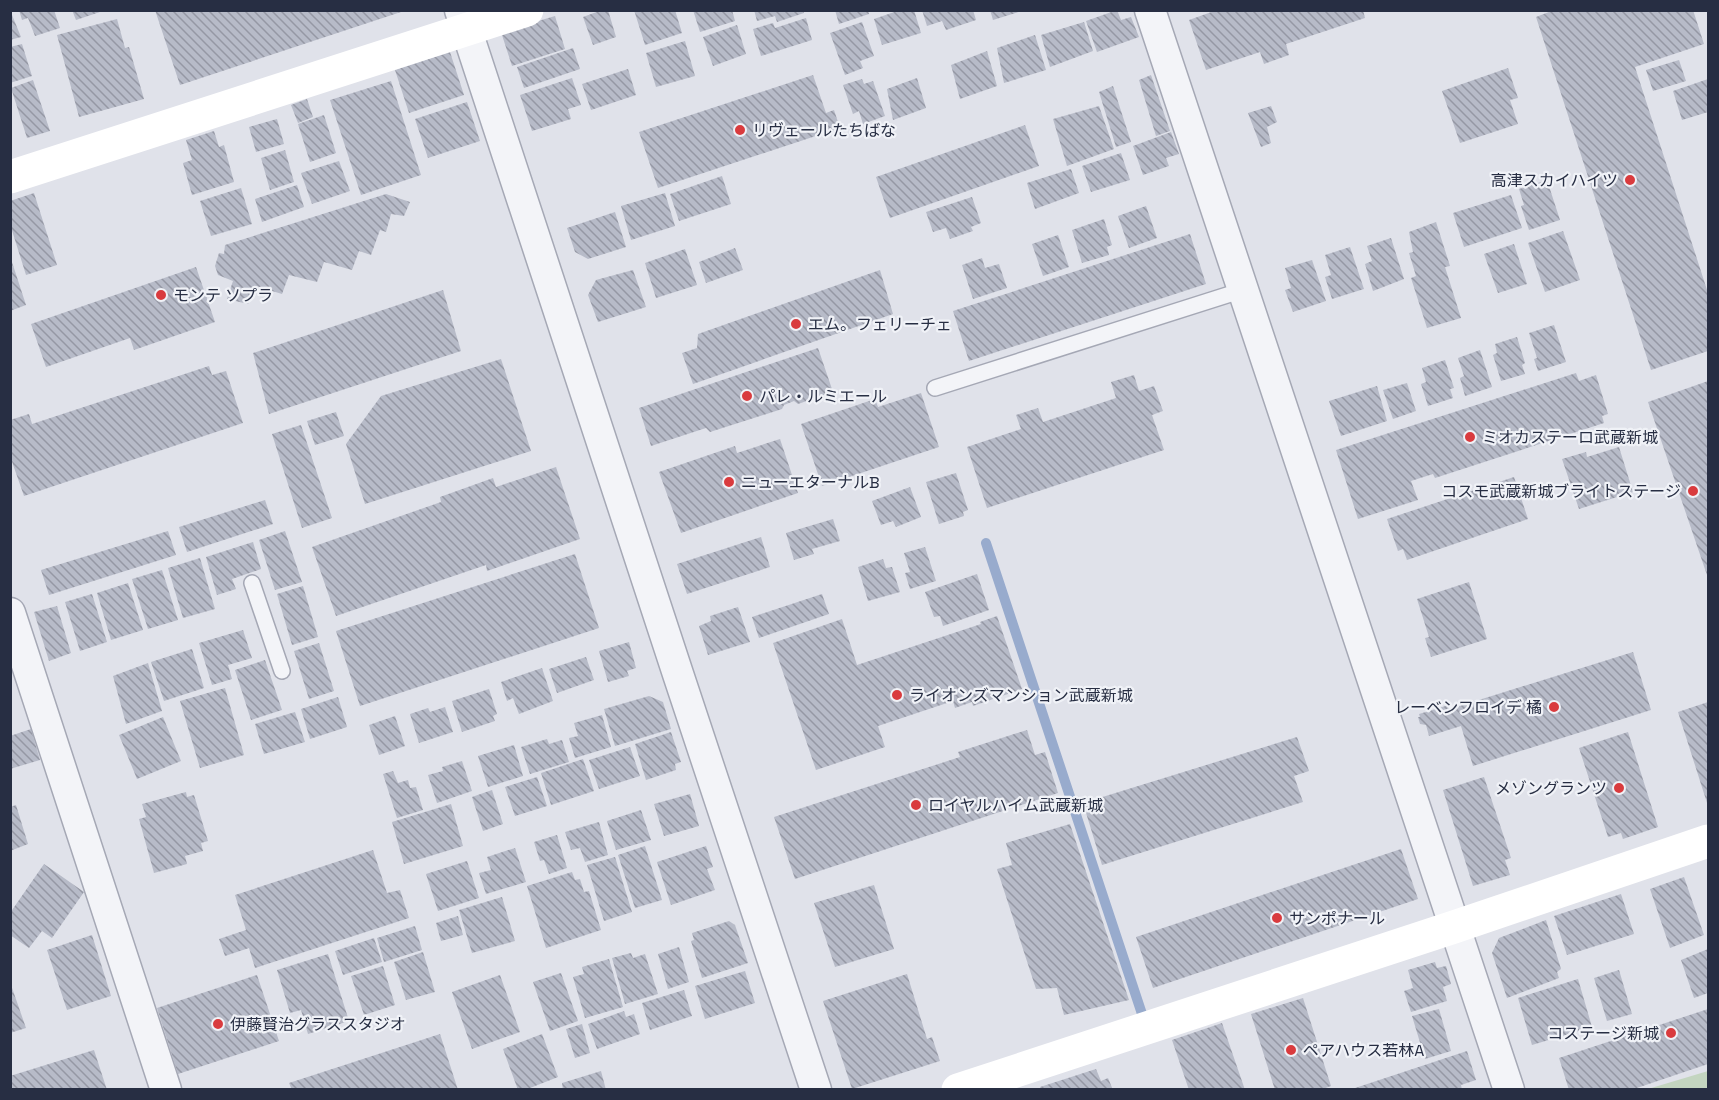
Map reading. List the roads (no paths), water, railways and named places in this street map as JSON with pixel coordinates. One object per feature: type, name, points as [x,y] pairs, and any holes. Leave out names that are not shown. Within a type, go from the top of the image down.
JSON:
[{"type":"street","points":[[10,177],[464,20],[527,10]]},
{"type":"street","points":[[1150,10],[1509,1089]]},
{"type":"street","points":[[464,20],[816,1089]]},
{"type":"street","points":[[10,614],[165,1089]]},
{"type":"street","points":[[958,1089],[1454,927],[1708,841]]},
{"type":"lane","points":[[935,388],[1243,290]]},
{"type":"lane","points":[[252,583],[282,671]]},
{"type":"waterway","points":[[986,543],[1145,1023]]},
{"type":"place","name":"リヴェールたちばな","points":[[740,130]]},
{"type":"place","name":"高津スカイハイツ","points":[[1630,180]]},
{"type":"place","name":"モンテ ソプラ","points":[[161,295]]},
{"type":"place","name":"エム。フェリーチェ","points":[[796,324]]},
{"type":"place","name":"パレ・ルミエール","points":[[747,396]]},
{"type":"place","name":"ミオカステーロ武蔵新城","points":[[1470,437]]},
{"type":"place","name":"ニューエターナルB","points":[[729,482]]},
{"type":"place","name":"コスモ武蔵新城ブライトステージ","points":[[1693,491]]},
{"type":"place","name":"ライオンズマンション武蔵新城","points":[[897,695]]},
{"type":"place","name":"レーベンフロイデ 橘","points":[[1554,707]]},
{"type":"place","name":"メゾングランツ","points":[[1619,788]]},
{"type":"place","name":"ロイヤルハイム武蔵新城","points":[[916,805]]},
{"type":"place","name":"サンポナール","points":[[1277,918]]},
{"type":"place","name":"伊藤賢治グラススタジオ","points":[[218,1024]]},
{"type":"place","name":"コステージ新城","points":[[1671,1033]]},
{"type":"place","name":"ペアハウス若林A","points":[[1291,1050]]}]
